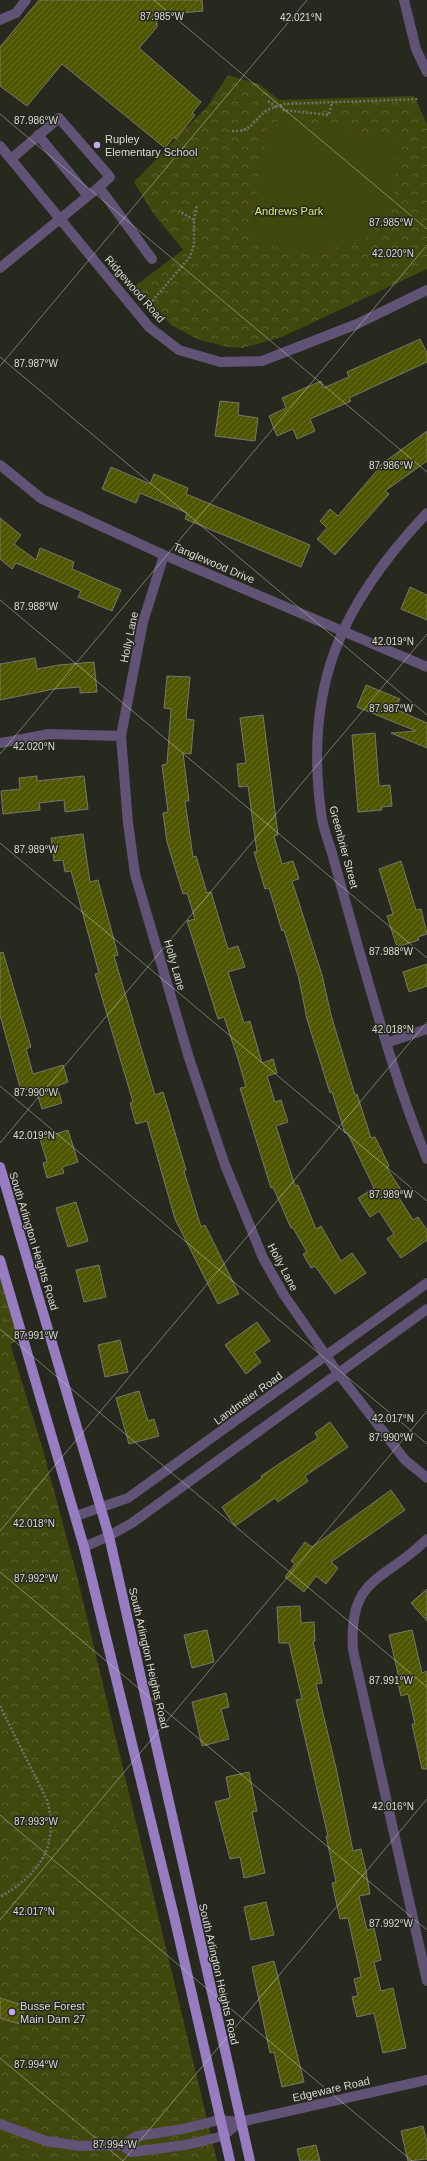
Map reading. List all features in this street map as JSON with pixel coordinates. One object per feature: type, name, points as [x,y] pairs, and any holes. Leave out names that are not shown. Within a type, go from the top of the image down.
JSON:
[{"type":"main road","name":"South Arlington Heights Road","points":[[0,1167],[102,1508],[250,2161]]},
{"type":"main road","points":[[0,1260],[84,1547],[174,1916],[219,2120],[230,2161]]},
{"type":"street","points":[[0,20],[16,13],[26,0]]},
{"type":"street","points":[[404,0],[416,49],[427,72]]},
{"type":"street","points":[[0,268],[110,177],[59,118],[11,159]]},
{"type":"street","points":[[38,135],[88,196]]},
{"type":"street","name":"Ridgewood Road","points":[[0,146],[149,327],[179,350],[220,362],[262,361],[357,324],[427,290]]},
{"type":"street","points":[[98,187],[152,259]]},
{"type":"street","name":"Tanglewood Drive","points":[[0,465],[42,499],[164,555],[341,632],[427,667]]},
{"type":"street","name":"Greenbrier Street","points":[[427,513],[381,565],[341,632],[329,663],[319,708],[316,760],[321,814],[386,1043],[409,1114],[427,1159]]},
{"type":"street","name":"Holly Lane","points":[[164,555],[143,622],[121,736],[128,823],[135,874],[194,1072],[225,1165],[263,1258],[284,1295],[338,1373],[405,1460],[427,1478]]},
{"type":"street","points":[[0,743],[49,734],[121,736]]},
{"type":"street","points":[[386,1043],[427,1029]]},
{"type":"street","name":"Landmeier Road","points":[[76,1516],[128,1498],[427,1284]]},
{"type":"street","points":[[84,1547],[109,1536],[132,1522],[427,1309]]},
{"type":"street","points":[[427,1539],[375,1579],[358,1601],[352,1624],[353,1650],[427,1981]]},
{"type":"street","name":"Edgeware Road","points":[[240,2122],[427,2080]]},
{"type":"street","points":[[0,2124],[46,2141],[80,2146],[123,2145],[137,2136],[183,2129],[219,2120],[240,2122]]},
{"type":"street","points":[[123,2145],[131,2152],[186,2145],[223,2136],[240,2122]]},
{"type":"path","points":[[232,131],[243,132],[253,125],[267,110],[280,106],[332,102],[419,99]]},
{"type":"path","points":[[268,101],[276,107]]},
{"type":"path","points":[[280,106],[284,110],[329,115],[332,102]]},
{"type":"path","points":[[147,307],[190,257],[194,244],[194,220],[197,204]]},
{"type":"path","points":[[179,211],[194,220]]},
{"type":"path","points":[[0,1706],[47,1800],[51,1814],[51,1838],[42,1862],[20,1885],[0,1897]]},
{"type":"green space","name":"Andrews Park","points":[[228,75],[259,84],[279,100],[414,96],[427,124],[427,269],[282,337],[243,348],[228,347],[199,340],[171,325],[135,286],[183,250],[153,213],[134,182],[207,107]]},
{"type":"green space","points":[[282,118],[399,138],[393,204],[366,240],[318,251],[248,244],[268,129]]},
{"type":"green space","points":[[0,1260],[23,1335],[0,1353]]},
{"type":"green space","points":[[0,1311],[43,1450],[77,1576],[217,2161],[0,2161]]},
{"type":"building","points":[[39,0],[202,0],[203,11],[157,15],[157,27],[139,48],[201,102],[192,113],[195,115],[176,139],[174,137],[165,148],[62,64],[27,106],[0,86],[0,47]]},
{"type":"building","points":[[420,339],[427,353],[427,362],[349,398],[351,401],[310,419],[315,431],[297,439],[293,429],[277,436],[269,416],[286,408],[282,398],[321,381],[323,388],[349,377],[347,372]]},
{"type":"building","points":[[220,401],[239,403],[238,415],[258,418],[255,441],[215,436]]},
{"type":"building","points":[[427,431],[427,461],[385,491],[389,494],[335,555],[317,539],[327,528],[320,521],[330,509],[338,516],[380,467],[379,466]]},
{"type":"building","points":[[111,467],[150,484],[154,474],[188,488],[186,494],[310,545],[301,567],[185,519],[187,513],[140,493],[136,503],[102,489]]},
{"type":"building","points":[[0,518],[21,535],[14,544],[36,560],[40,548],[74,562],[72,569],[121,590],[112,611],[78,597],[81,591],[16,563],[12,569],[0,559]]},
{"type":"building","points":[[410,587],[427,595],[427,620],[401,609]]},
{"type":"building","points":[[35,658],[37,669],[59,665],[94,662],[97,692],[80,693],[80,687],[54,689],[0,700],[0,664]]},
{"type":"building","points":[[167,676],[190,677],[186,719],[194,720],[191,754],[183,753],[189,801],[185,801],[193,857],[196,856],[207,893],[211,892],[228,949],[238,946],[245,967],[228,972],[244,1023],[250,1021],[262,1063],[273,1059],[277,1073],[267,1076],[275,1102],[281,1100],[288,1122],[276,1126],[295,1186],[298,1185],[316,1229],[321,1226],[341,1261],[352,1253],[366,1273],[335,1294],[315,1266],[311,1268],[303,1254],[307,1252],[293,1228],[291,1228],[273,1187],[271,1188],[240,1088],[246,1087],[238,1059],[224,1017],[218,1019],[187,921],[195,919],[187,893],[183,894],[167,842],[163,813],[168,812],[162,765],[167,764],[171,709],[164,708]]},
{"type":"building","points":[[366,685],[400,699],[395,709],[427,723],[427,748],[391,733],[416,731],[357,707]]},
{"type":"building","points":[[263,715],[278,835],[274,836],[282,864],[293,861],[299,879],[292,881],[322,975],[331,1015],[355,1095],[357,1094],[371,1138],[375,1137],[389,1166],[387,1168],[401,1190],[396,1193],[413,1220],[418,1217],[427,1230],[427,1240],[401,1258],[387,1239],[394,1234],[379,1211],[370,1217],[358,1198],[374,1188],[347,1132],[345,1133],[332,1092],[330,1093],[307,1019],[299,979],[284,930],[282,931],[269,888],[265,889],[254,852],[257,852],[248,786],[239,787],[237,764],[246,763],[240,718]]},
{"type":"building","points":[[375,733],[379,786],[390,785],[392,806],[381,807],[382,810],[358,812],[352,735]]},
{"type":"building","points":[[37,776],[37,781],[84,776],[88,809],[65,812],[64,800],[39,803],[40,810],[3,814],[1,791],[20,789],[19,778]]},
{"type":"building","points":[[83,834],[90,882],[98,880],[118,955],[114,956],[155,1095],[163,1092],[201,1227],[205,1225],[239,1294],[218,1304],[175,1219],[147,1121],[136,1124],[130,1103],[133,1102],[95,974],[99,973],[71,871],[65,872],[63,860],[54,861],[51,838]]},
{"type":"building","points":[[401,861],[416,910],[421,909],[427,934],[418,937],[419,940],[397,947],[387,916],[393,914],[379,869]]},
{"type":"building","points":[[3,952],[31,1047],[26,1049],[33,1074],[63,1065],[68,1082],[57,1086],[62,1103],[42,1109],[35,1087],[21,1091],[0,1015],[0,953]]},
{"type":"building","points":[[427,964],[427,986],[409,992],[403,972]]},
{"type":"building","points":[[68,1130],[78,1162],[62,1167],[64,1173],[47,1178],[43,1163],[47,1162],[40,1139]]},
{"type":"building","points":[[76,1202],[88,1241],[68,1247],[56,1208]]},
{"type":"building","points":[[99,1265],[106,1297],[84,1302],[76,1270]]},
{"type":"building","points":[[257,1322],[270,1341],[254,1352],[261,1362],[246,1374],[225,1345]]},
{"type":"building","points":[[120,1340],[128,1372],[105,1377],[98,1345]]},
{"type":"building","points":[[139,1391],[148,1421],[154,1419],[159,1436],[129,1444],[116,1398]]},
{"type":"building","points":[[330,1422],[348,1447],[305,1476],[308,1481],[278,1502],[275,1498],[235,1526],[222,1507],[262,1478],[261,1476],[318,1438],[315,1433]]},
{"type":"building","points":[[391,1490],[405,1510],[331,1562],[338,1568],[326,1584],[316,1576],[304,1592],[285,1577],[295,1564],[291,1561],[305,1542],[312,1547]]},
{"type":"building","points":[[427,1589],[427,1621],[411,1603]]},
{"type":"building","points":[[300,1606],[301,1623],[314,1622],[315,1641],[313,1641],[322,1683],[316,1684],[337,1772],[353,1851],[361,1849],[365,1866],[370,1894],[359,1896],[367,1930],[374,1928],[381,1960],[374,1962],[381,1991],[393,1988],[406,2048],[383,2053],[374,2013],[357,2017],[352,1997],[358,1996],[354,1979],[361,1977],[348,1918],[340,1919],[332,1883],[336,1882],[326,1836],[328,1836],[296,1700],[302,1699],[289,1643],[279,1643],[277,1607]]},
{"type":"building","points":[[207,1630],[214,1662],[192,1668],[184,1635]]},
{"type":"building","points":[[412,1630],[422,1673],[427,1671],[427,1769],[422,1769],[412,1724],[415,1724],[408,1694],[401,1696],[397,1679],[399,1678],[389,1635]]},
{"type":"building","points":[[226,1693],[229,1707],[221,1709],[229,1739],[202,1746],[192,1702]]},
{"type":"building","points":[[249,1772],[257,1811],[252,1812],[265,1873],[244,1878],[240,1857],[230,1859],[215,1802],[230,1798],[226,1777]]},
{"type":"building","points":[[266,1902],[274,1935],[251,1940],[244,1907]]},
{"type":"building","points":[[274,1961],[304,2082],[282,2087],[274,2052],[270,2053],[252,1967]]},
{"type":"building","name":"Busse Forest Main Dam 27","points":[[0,1998],[25,2006],[20,2024],[0,2018]]},
{"type":"building","points":[[423,2126],[427,2142],[427,2159],[408,2161],[401,2131]]},
{"type":"building","points":[[316,2145],[320,2161],[300,2161],[297,2149]]},
{"type":"place","name":"Rupley Elementary School","points":[[97,145]]},
{"type":"place","name":"Busse Forest Main Dam 27","points":[[12,2012]]}]
